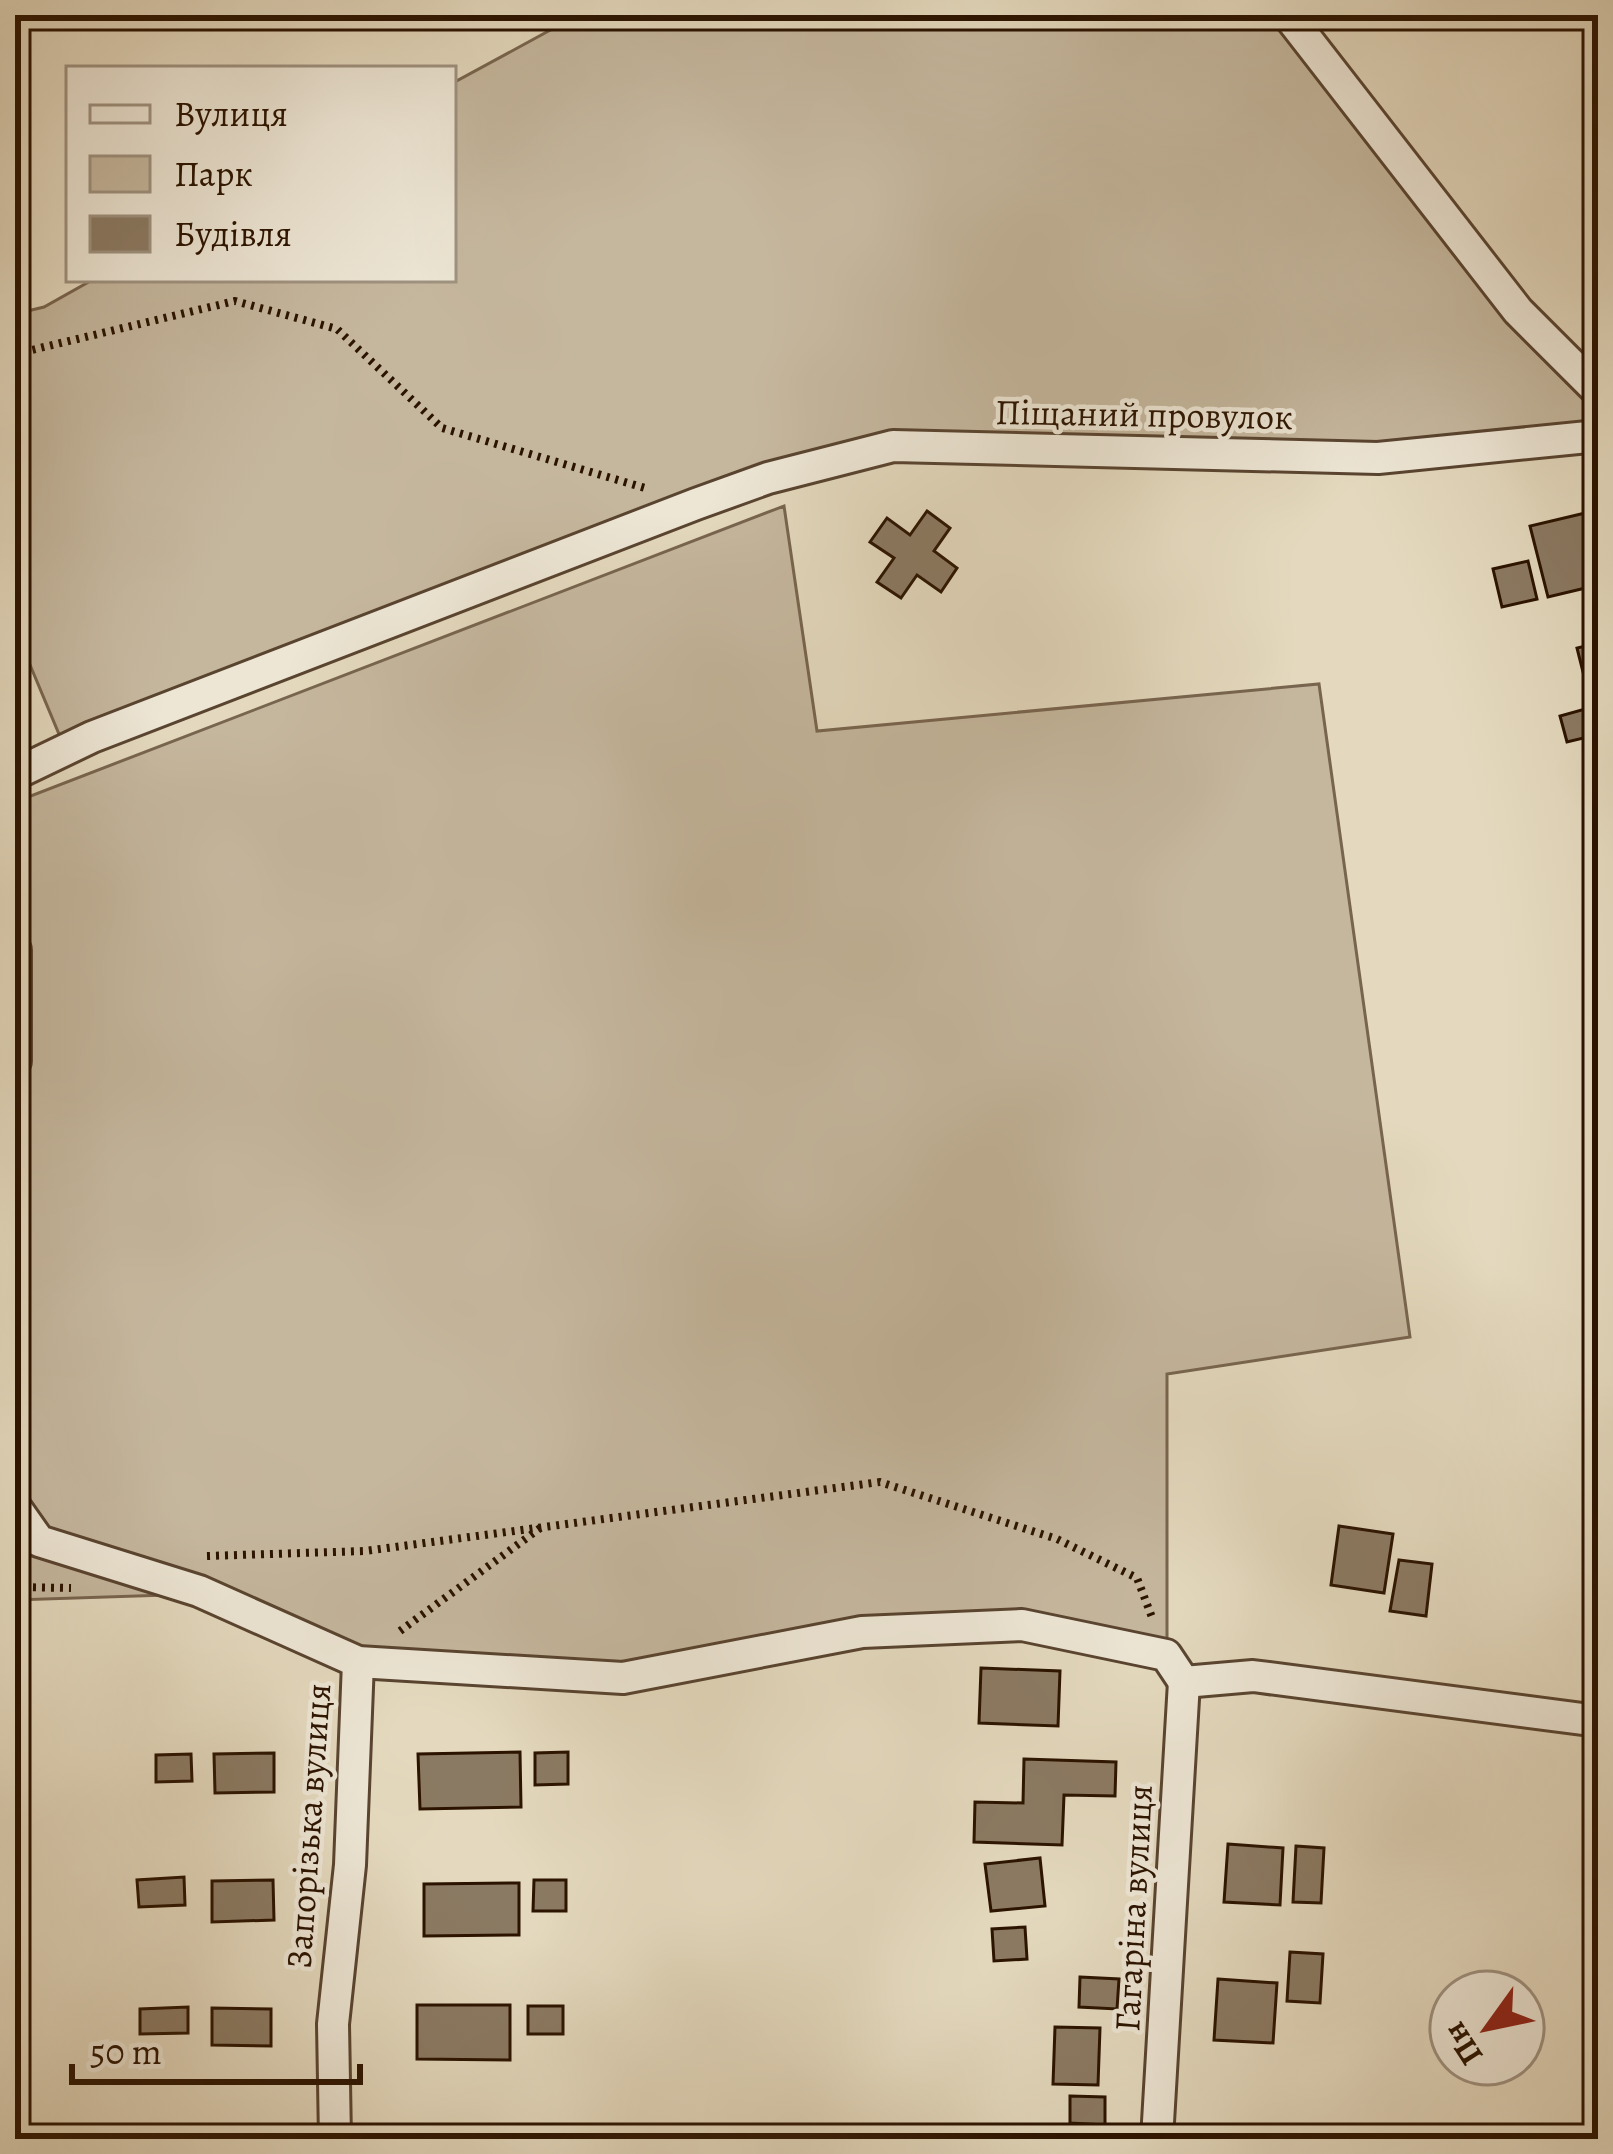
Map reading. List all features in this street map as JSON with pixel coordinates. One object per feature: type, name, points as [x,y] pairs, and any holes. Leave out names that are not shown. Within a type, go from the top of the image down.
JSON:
[{"type":"street","points":[[1288,15],[1518,311],[1598,391]]},
{"type":"street","name":"Піщаний провулок","points":[[15,774],[92,737],[696,503],[768,478],[893,446],[1378,458],[1598,436]]},
{"type":"street","points":[[15,950],[15,1061]]},
{"type":"street","points":[[15,1507],[39,1541],[199,1591],[358,1662],[623,1678],[862,1632],[1022,1625],[1166,1655],[1184,1682],[1252,1676],[1598,1721]]},
{"type":"street","name":"Запорізька вулиця","points":[[335,2139],[333,2024],[350,1865],[358,1662]]},
{"type":"street","name":"Гагаріна вулиця","points":[[1157,2139],[1184,1682]]},
{"type":"path","points":[[15,354],[235,301],[337,329],[442,428],[696,503]]},
{"type":"path","points":[[188,1556],[364,1551],[880,1482],[1057,1538],[1137,1578],[1166,1655]]},
{"type":"path","points":[[358,1662],[544,1525]]},
{"type":"green space","points":[[659,15],[1284,15],[1598,396],[1598,434],[1378,456],[893,444],[64,746],[15,629],[15,314],[44,307],[89,282],[456,282],[456,81],[556,27]]},
{"type":"green space","points":[[784,506],[817,731],[1319,684],[1410,1337],[1167,1374],[1167,1652],[1022,1622],[687,1665],[359,1659],[41,1539],[15,1501],[15,1081],[21,1047],[15,802]]},
{"type":"green space","points":[[15,1512],[37,1544],[198,1594],[15,1600]]},
{"type":"building","points":[[1598,510],[1598,585],[1548,597],[1530,526]]},
{"type":"building","points":[[927,511],[950,528],[934,551],[957,568],[941,592],[917,575],[901,598],[877,582],[894,558],[870,542],[887,518],[910,535]]},
{"type":"building","points":[[1528,561],[1537,599],[1502,607],[1493,569]]},
{"type":"building","points":[[1598,643],[1598,672],[1584,676],[1577,648]]},
{"type":"building","points":[[1585,709],[1592,736],[1567,742],[1560,716]]},
{"type":"building","points":[[1339,1526],[1393,1534],[1384,1593],[1331,1585]]},
{"type":"building","points":[[1399,1560],[1432,1564],[1426,1616],[1390,1611]]},
{"type":"building","points":[[981,1668],[1060,1671],[1058,1726],[979,1723]]},
{"type":"building","points":[[520,1752],[521,1807],[420,1809],[418,1754]]},
{"type":"building","points":[[568,1752],[568,1784],[535,1785],[535,1753]]},
{"type":"building","points":[[274,1753],[274,1792],[215,1793],[214,1754]]},
{"type":"building","points":[[191,1754],[192,1781],[156,1782],[156,1755]]},
{"type":"building","points":[[1024,1759],[1116,1762],[1115,1796],[1064,1795],[1062,1845],[974,1842],[975,1802],[1023,1803]]},
{"type":"building","points":[[1228,1844],[1283,1848],[1280,1905],[1224,1902]]},
{"type":"building","points":[[1296,1846],[1324,1848],[1321,1903],[1293,1902]]},
{"type":"building","points":[[1040,1858],[1045,1906],[991,1911],[985,1864]]},
{"type":"building","points":[[184,1877],[185,1905],[139,1907],[137,1880]]},
{"type":"building","points":[[273,1880],[274,1920],[212,1922],[212,1881]]},
{"type":"building","points":[[534,1880],[566,1880],[566,1911],[533,1911]]},
{"type":"building","points":[[519,1883],[519,1935],[424,1936],[424,1884]]},
{"type":"building","points":[[1025,1927],[1027,1959],[994,1961],[992,1929]]},
{"type":"building","points":[[1290,1952],[1323,1954],[1320,2003],[1287,2001]]},
{"type":"building","points":[[1080,1977],[1119,1979],[1117,2009],[1079,2007]]},
{"type":"building","points":[[1218,1979],[1277,1983],[1273,2043],[1214,2040]]},
{"type":"building","points":[[417,2005],[510,2005],[510,2060],[417,2059]]},
{"type":"building","points":[[528,2006],[563,2006],[563,2034],[528,2034]]},
{"type":"building","points":[[188,2007],[188,2033],[140,2034],[140,2009]]},
{"type":"building","points":[[212,2008],[271,2009],[271,2046],[212,2045]]},
{"type":"building","points":[[1055,2027],[1100,2028],[1098,2085],[1053,2084]]},
{"type":"building","points":[[1070,2096],[1105,2097],[1105,2125],[1070,2123]]},
{"type":"building","points":[[179,2131],[180,2139],[140,2139],[140,2134]]},
{"type":"building","points":[[274,2133],[274,2139],[213,2139],[213,2136]]},
{"type":"building","points":[[413,2135],[561,2136],[561,2139],[413,2139]]}]
